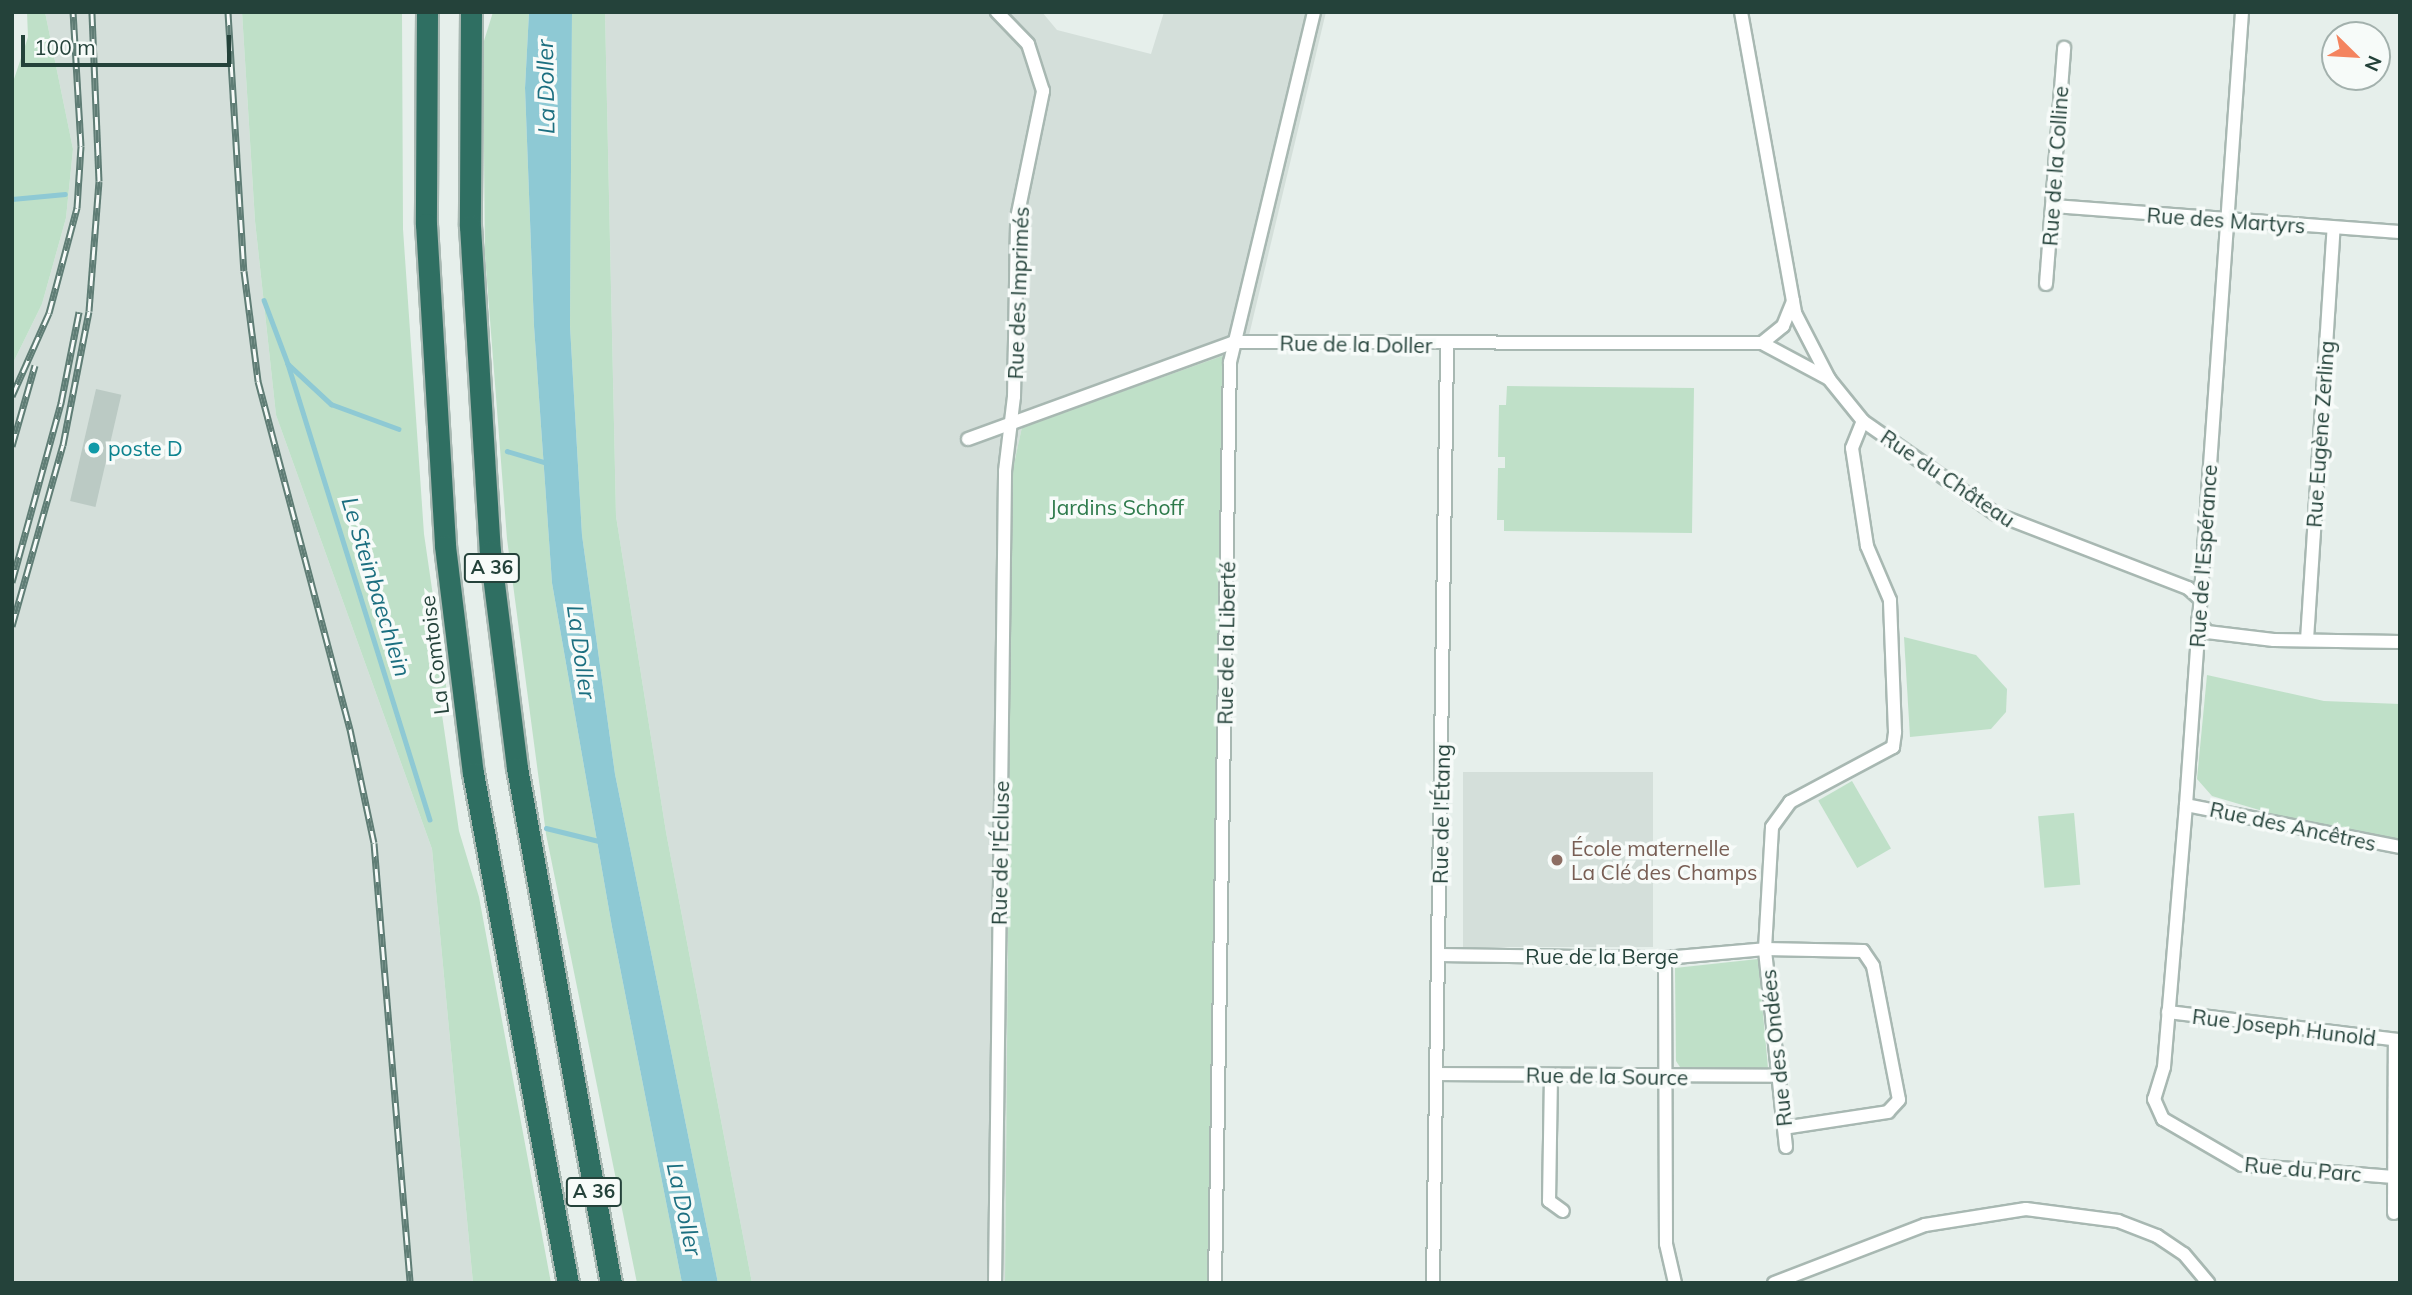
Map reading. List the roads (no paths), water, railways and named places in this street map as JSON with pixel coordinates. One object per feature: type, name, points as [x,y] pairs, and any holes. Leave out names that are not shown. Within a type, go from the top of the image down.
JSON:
[{"type":"highway","name":"La Comtoise","points":[[427,12],[426,238],[445,546],[475,786],[568,1283]]},
{"type":"highway","name":"A 36","points":[[471,12],[470,226],[489,551],[517,768],[611,1283]]},
{"type":"street","name":"Rue des Imprimés","points":[[997,12],[1028,44],[1043,91],[1017,218],[1010,423]]},
{"type":"street","name":"Rue de la Liberté","points":[[1215,1283],[1234,342],[1314,12]]},
{"type":"street","name":"Rue du Château","points":[[1741,12],[1793,301],[1806,340],[1829,379],[1863,421],[2022,528],[2188,588],[2199,598]]},
{"type":"street","name":"Rue de l'Espérance","points":[[2154,1099],[2168,1013],[2186,805],[2242,12]]},
{"type":"street","name":"Rue de la Colline","points":[[2046,284],[2064,48]]},
{"type":"street","name":"Rue des Martyrs","points":[[2053,206],[2400,232]]},
{"type":"street","name":"Rue Eugène Zerling","points":[[2306,640],[2334,228]]},
{"type":"street","points":[[1762,343],[1783,326],[1793,301]]},
{"type":"street","name":"Rue de la Doller","points":[[968,439],[1234,342],[1447,345],[1762,343]]},
{"type":"street","name":"Rue du Château","points":[[1762,343],[1829,379]]},
{"type":"street","name":"Rue de l'Étang","points":[[1433,1283],[1447,345]]},
{"type":"street","name":"Rue des Ondées","points":[[1786,1147],[1765,949],[1772,827],[1779,813],[1893,747],[1890,600],[1867,546],[1852,448],[1863,421]]},
{"type":"street","name":"Rue de l'Écluse","points":[[995,1283],[1010,423]]},
{"type":"street","points":[[2197,620],[2207,632],[2306,640],[2400,642]]},
{"type":"street","name":"Rue des Ancêtres","points":[[2186,805],[2400,847]]},
{"type":"street","name":"Rue de la Berge","points":[[1438,954],[1665,958],[1765,949],[1858,949],[1870,957],[1900,1092],[1888,1112],[1784,1128]]},
{"type":"street","points":[[1665,958],[1666,1244],[1675,1283]]},
{"type":"street","name":"Rue Joseph Hunold","points":[[2168,1013],[2398,1040]]},
{"type":"street","points":[[2394,1213],[2398,1040]]},
{"type":"street","name":"Rue de la Source","points":[[1436,1074],[1779,1076]]},
{"type":"street","points":[[1551,1075],[1549,1201],[1563,1211]]},
{"type":"street","name":"Rue du Parc","points":[[2154,1099],[2162,1119],[2242,1165],[2394,1177]]},
{"type":"street","points":[[1774,1283],[1925,1225],[2025,1209],[2118,1221],[2157,1236],[2184,1254],[2208,1283]]},
{"type":"water","name":"La Doller","points":[[529,12],[572,12],[570,326],[582,535],[615,774],[718,1283],[682,1283],[612,927],[552,583],[534,326],[525,88]]},
{"type":"waterway","name":"Le Steinbaechlein","points":[[12,199],[65,194]]},
{"type":"waterway","name":"Le Steinbaechlein","points":[[264,300],[288,364],[331,404],[399,429]]},
{"type":"waterway","name":"Le Steinbaechlein","points":[[288,364],[430,819]]},
{"type":"waterway","name":"Le Steinbaechlein","points":[[507,451],[547,463]]},
{"type":"waterway","name":"Le Steinbaechlein","points":[[546,828],[599,841]]},
{"type":"railway","points":[[12,396],[49,313],[77,208],[81,146],[73,12]]},
{"type":"railway","points":[[12,626],[63,445],[89,311],[99,181],[92,12]]},
{"type":"railway","points":[[228,12],[244,271],[258,381],[350,729],[374,843],[410,1283]]},
{"type":"railway","points":[[12,582],[61,403],[79,312]]},
{"type":"railway","points":[[12,446],[35,365]]},
{"type":"place","name":"poste D","points":[[94,448]]},
{"type":"place","name":"École maternelle La Clé des Champs","points":[[1557,860]]},
{"type":"park label","name":"Jardins Schoff","points":[[1117,507]]}]
